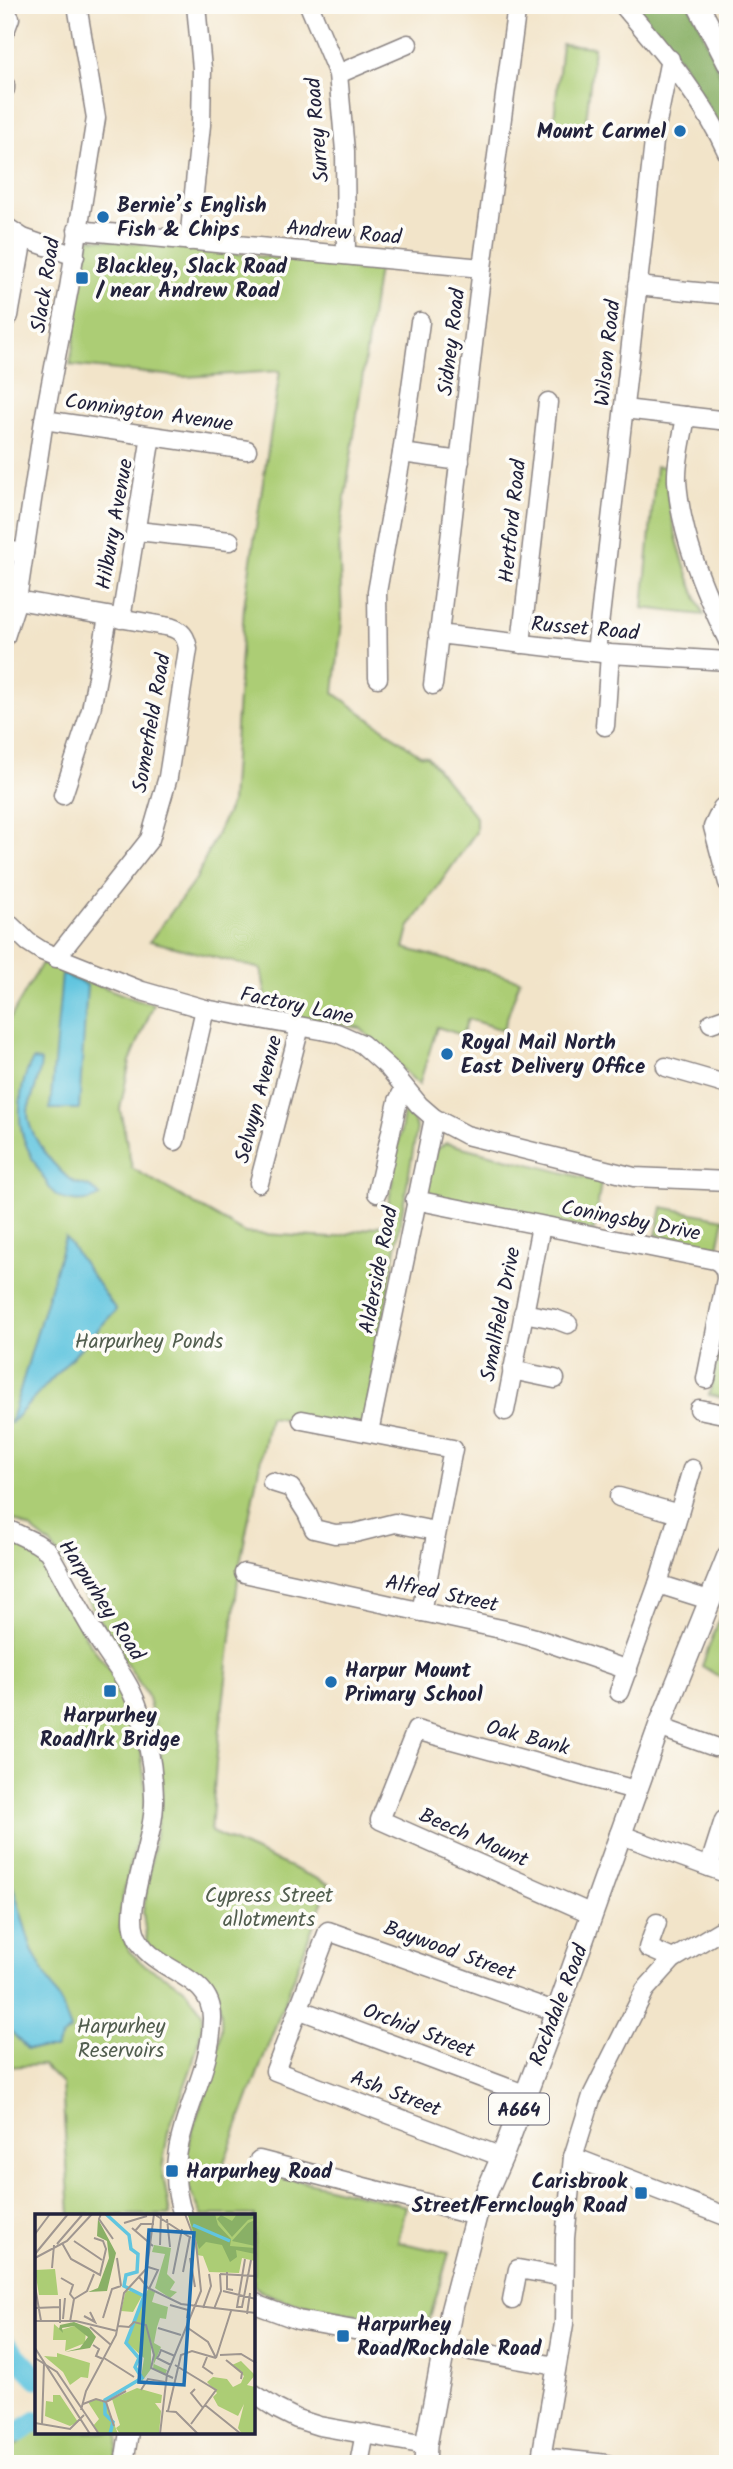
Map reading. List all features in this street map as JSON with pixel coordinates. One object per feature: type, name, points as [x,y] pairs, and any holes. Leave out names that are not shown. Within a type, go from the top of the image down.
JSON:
[{"type":"main road","points":[[698,5],[728,63]]},
{"type":"main road","name":"Rochdale Road","points":[[426,2454],[444,2347],[466,2246],[476,2216],[502,2157],[557,2012],[659,1727],[728,1556]]},
{"type":"street","name":"Slack Road","points":[[5,637],[17,600],[44,420],[75,256],[96,118],[77,5]]},
{"type":"street","points":[[189,241],[202,103],[196,5]]},
{"type":"street","name":"Surrey Road","points":[[309,5],[338,74],[345,151],[346,255]]},
{"type":"street","name":"Sidney Road","points":[[433,685],[482,268],[517,5]]},
{"type":"street","points":[[623,5],[670,59],[728,154]]},
{"type":"street","points":[[338,74],[408,44]]},
{"type":"street","name":"Wilson Road","points":[[605,726],[603,653],[624,409],[655,133],[670,59]]},
{"type":"street","points":[[5,226],[23,239],[75,256]]},
{"type":"street","name":"Andrew Road","points":[[77,230],[482,268]]},
{"type":"street","points":[[9,316],[23,239]]},
{"type":"street","points":[[637,286],[728,295]]},
{"type":"street","points":[[378,678],[377,592],[402,453],[420,322]]},
{"type":"street","name":"Hertford Road","points":[[521,644],[548,402]]},
{"type":"street","points":[[624,409],[728,421]]},
{"type":"street","points":[[686,416],[677,478],[683,522],[702,584],[728,641]]},
{"type":"street","name":"Connington Avenue","points":[[44,420],[247,450]]},
{"type":"street","name":"Hilbury Avenue","points":[[62,795],[91,710],[137,531],[152,436]]},
{"type":"street","points":[[402,453],[460,461]]},
{"type":"street","points":[[137,531],[230,541]]},
{"type":"street","points":[[5,555],[13,551],[24,553]]},
{"type":"street","name":"Somerfield Road","points":[[17,600],[170,626],[180,630],[187,638],[188,649],[168,777],[150,839],[56,958]]},
{"type":"street","name":"Russet Road","points":[[438,634],[603,653],[728,662]]},
{"type":"street","points":[[728,803],[722,808],[713,827],[728,883]]},
{"type":"street","name":"Factory Lane","points":[[5,920],[28,942],[56,958],[142,991],[205,1009],[337,1033],[362,1044],[388,1067],[404,1089],[434,1118],[466,1135],[634,1177],[728,1181]]},
{"type":"street","points":[[175,1141],[205,1009]]},
{"type":"street","name":"Selwyn Avenue","points":[[259,1183],[300,1027]]},
{"type":"street","points":[[666,1067],[728,1085]]},
{"type":"street","points":[[377,1193],[398,1101],[404,1089]]},
{"type":"street","name":"Alderside Road","points":[[369,1432],[434,1118]]},
{"type":"street","name":"Coningsby Drive","points":[[415,1200],[720,1263],[724,1267],[726,1279],[706,1379]]},
{"type":"street","name":"Smallfield Drive","points":[[505,1411],[541,1226]]},
{"type":"street","points":[[523,1313],[568,1324]]},
{"type":"street","points":[[512,1370],[555,1379]]},
{"type":"street","points":[[699,1409],[728,1415]]},
{"type":"street","points":[[302,1420],[453,1449],[421,1612]]},
{"type":"street","points":[[619,1692],[658,1584],[691,1469]]},
{"type":"street","points":[[272,1482],[291,1488],[314,1529],[335,1534],[355,1533],[395,1523],[435,1531]]},
{"type":"street","points":[[619,1497],[679,1514]]},
{"type":"street","name":"Harpurhey Road","points":[[5,1528],[48,1551],[134,1696],[147,1744],[154,1798],[151,1835],[133,1909],[133,1924],[137,1940],[148,1955],[192,1980],[205,1995],[212,2015],[210,2043],[181,2130],[176,2157],[178,2200],[183,2214]]},
{"type":"street","name":"Alfred Street","points":[[244,1573],[535,1638],[628,1670]]},
{"type":"street","points":[[658,1584],[709,1600]]},
{"type":"street","points":[[659,1727],[715,1747]]},
{"type":"street","name":"Oak Bank","points":[[397,1775],[416,1730],[635,1790]]},
{"type":"street","name":"Beech Mount","points":[[397,1775],[380,1820],[592,1914]]},
{"type":"street","points":[[709,1867],[724,1820]]},
{"type":"street","points":[[620,1833],[728,1874]]},
{"type":"street","points":[[657,1923],[648,1948],[673,1959]]},
{"type":"street","points":[[607,2464],[540,2461],[564,2324],[564,2277],[573,2157],[592,2096],[645,1990],[673,1959],[728,1926]]},
{"type":"street","name":"Baywood Street","points":[[298,2009],[328,1931],[557,2012]]},
{"type":"street","name":"Ash Street","points":[[298,2009],[275,2071],[502,2157]]},
{"type":"street","name":"Orchid Street","points":[[298,2009],[524,2094]]},
{"type":"street","points":[[573,2157],[728,2217]]},
{"type":"street","points":[[259,2160],[476,2216]]},
{"type":"street","points":[[512,2300],[518,2269],[564,2277]]},
{"type":"street","points":[[256,2303],[298,2319],[556,2366]]},
{"type":"street","points":[[256,2394],[297,2419],[319,2426],[365,2433],[426,2454]]},
{"type":"street","points":[[359,2464],[365,2433]]},
{"type":"street","points":[[124,2464],[129,2434]]},
{"type":"green space","points":[[630,5],[689,5],[728,94],[728,141],[682,62]]},
{"type":"green space","points":[[562,44],[594,47],[585,131],[553,128]]},
{"type":"green space","points":[[89,238],[378,269],[339,540],[342,621],[334,693],[420,755],[427,756],[476,817],[476,832],[409,928],[404,948],[520,980],[503,1030],[468,1019],[462,1035],[437,1027],[419,1085],[360,1028],[275,1013],[268,1007],[261,969],[150,941],[196,879],[231,803],[244,606],[280,371],[184,377],[70,365]]},
{"type":"green space","points":[[656,466],[666,467],[669,503],[678,542],[704,615],[643,608]]},
{"type":"green space","name":"Harpurhey Ponds","points":[[42,963],[154,1004],[130,1061],[120,1109],[132,1168],[245,1233],[332,1238],[385,1224],[404,1112],[412,1118],[417,1128],[364,1428],[269,1417],[240,1563],[216,1763],[211,1832],[329,1884],[223,2165],[406,2206],[398,2242],[449,2253],[430,2318],[424,2328],[287,2301],[265,2293],[256,2287],[256,2214],[202,2214],[187,2181],[185,2170],[188,2147],[214,2067],[220,2039],[221,2014],[214,1991],[198,1973],[147,1944],[143,1912],[162,1794],[160,1744],[147,1695],[75,1579],[50,1544],[30,1528],[5,1516],[5,1027]]},
{"type":"green space","points":[[446,1143],[601,1182],[594,1231],[429,1196],[424,1190],[437,1149]]},
{"type":"green space","points":[[662,1207],[724,1219],[718,1248],[656,1235]]},
{"type":"green space","points":[[728,1314],[728,1399],[709,1395]]},
{"type":"green space","name":"Harpurhey Reservoirs","points":[[5,1537],[39,1555],[88,1641],[128,1694],[139,1734],[146,1793],[121,1904],[120,1928],[129,1951],[143,1964],[183,1987],[202,2012],[202,2027],[192,2066],[168,2132],[162,2169],[170,2214],[70,2214],[62,2084],[43,2065],[5,2067]]},
{"type":"green space","points":[[728,1595],[728,1682],[702,1666]]},
{"type":"green space","points":[[35,2432],[119,2434],[115,2464],[5,2464],[5,2452]]},
{"type":"water","points":[[62,974],[87,985],[79,1109],[50,1109]]},
{"type":"water","points":[[33,1060],[41,1061],[28,1112],[33,1133],[53,1163],[68,1178],[91,1188],[100,1196],[94,1199],[68,1200],[56,1195],[30,1155],[22,1133],[20,1105],[23,1085]]},
{"type":"water","points":[[65,1237],[116,1310],[10,1424]]},
{"type":"water","points":[[5,1859],[32,1950],[62,2005],[71,2030],[62,2037],[55,2049],[27,2049],[5,2025]]},
{"type":"waterway","points":[[5,2344],[35,2376]]},
{"type":"waterway","points":[[5,2434],[19,2432],[35,2422]]},
{"type":"place","name":"Mount Carmel","points":[[680,131]]},
{"type":"place","name":"Bernie’s English Fish & Chips","points":[[103,217]]},
{"type":"place","name":"Blackley, Slack Road / near Andrew Road","points":[[82,278]]},
{"type":"place","name":"Royal Mail North East Delivery Office","points":[[447,1054]]},
{"type":"place","name":"Harpur Mount Primary School","points":[[331,1682]]},
{"type":"place","name":"Harpurhey Road/Irk Bridge","points":[[110,1691]]},
{"type":"place","name":"Harpurhey Road","points":[[172,2171]]},
{"type":"place","name":"Carisbrook Street/Fernclough Road","points":[[641,2193]]},
{"type":"place","name":"Harpurhey Road/Rochdale Road","points":[[343,2336]]},
{"type":"park label","name":"Cypress Street allotments","points":[[269,1907]]}]
